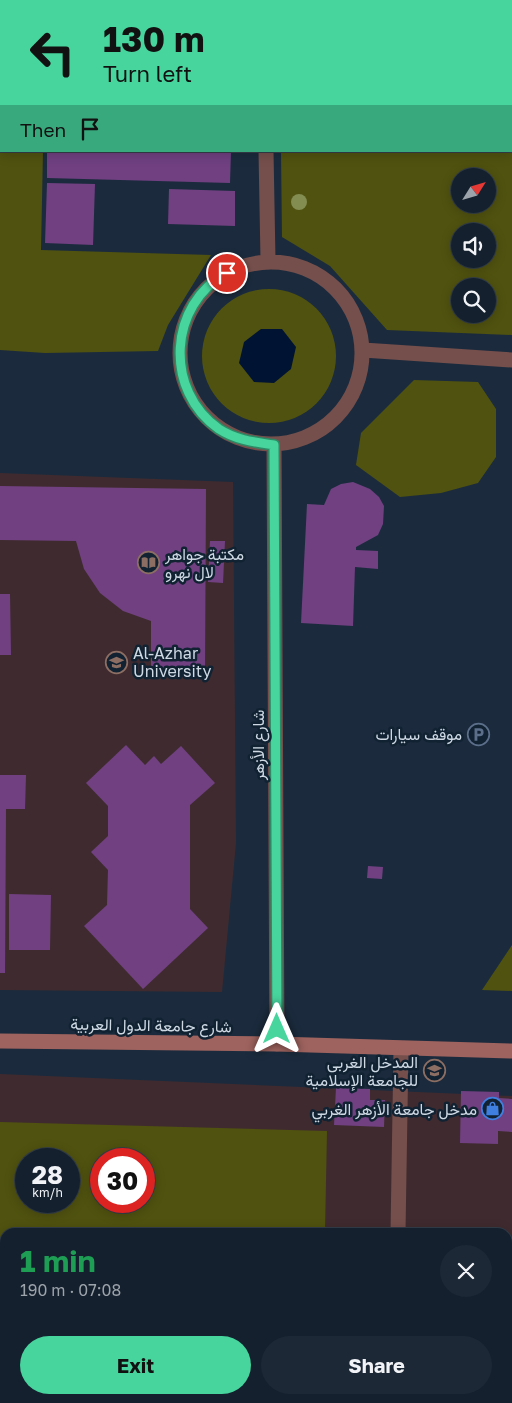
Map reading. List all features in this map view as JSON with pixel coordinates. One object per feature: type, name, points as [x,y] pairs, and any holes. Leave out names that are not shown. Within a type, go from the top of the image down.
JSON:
[{"type":"main road","name":"شارع جامعة الدول العربية","points":[[0,1040],[277,1044],[512,1051]]},
{"type":"street","points":[[266,152],[268,260]]},
{"type":"street","points":[[268,260],[297,264],[323,276],[344,296],[358,322],[363,350],[360,379],[347,405],[328,426],[302,440],[274,445],[245,441],[219,429],[198,409],[184,384],[179,355],[182,326],[195,300],[214,279],[240,266],[268,260]]},
{"type":"street","points":[[363,350],[512,360]]},
{"type":"street","name":"شارع الأزهر","points":[[274,445],[277,1044]]},
{"type":"street","points":[[398,1228],[401,1049]]},
{"type":"shaded area","points":[[0,152],[43,152],[41,250],[211,255],[168,325],[158,351],[45,353],[0,350]]},
{"type":"shaded area","points":[[281,152],[512,152],[512,335],[387,330],[330,266],[282,237]]},
{"type":"shaded area","points":[[269,289],[295,294],[317,308],[331,330],[336,356],[331,382],[317,404],[295,418],[269,423],[243,418],[221,404],[207,382],[202,356],[207,330],[221,308],[243,294]]},
{"type":"shaded area","points":[[414,380],[478,382],[496,409],[496,457],[478,483],[441,493],[400,497],[356,465],[361,433]]},
{"type":"shaded area","name":"Al-Azhar University","points":[[0,473],[233,482],[236,843],[222,992],[0,990]]},
{"type":"shaded area","points":[[512,945],[512,991],[482,990]]},
{"type":"shaded area","points":[[0,1074],[512,1096],[512,1228],[0,1228]]},
{"type":"shaded area","points":[[0,1122],[327,1131],[325,1228],[0,1228]]},
{"type":"water","points":[[261,329],[282,329],[296,347],[291,369],[274,383],[254,382],[239,363],[244,342]]},
{"type":"building","points":[[47,152],[231,152],[230,183],[47,178]]},
{"type":"building","points":[[47,183],[95,184],[93,245],[45,243]]},
{"type":"building","points":[[169,189],[235,191],[235,226],[168,224]]},
{"type":"building","points":[[353,482],[370,489],[379,497],[384,506],[383,524],[378,535],[356,547],[356,550],[378,551],[378,569],[355,567],[353,626],[301,623],[307,504],[324,505],[331,489],[341,484]]},
{"type":"building","points":[[0,486],[206,489],[205,669],[151,668],[151,621],[123,611],[100,593],[84,569],[76,541],[0,540]]},
{"type":"building","points":[[210,541],[225,541],[223,583],[208,582]]},
{"type":"building","points":[[0,594],[10,594],[11,655],[0,655]]},
{"type":"building","points":[[126,745],[145,765],[154,756],[161,764],[181,746],[215,783],[190,805],[190,909],[208,928],[143,989],[84,926],[107,905],[108,870],[91,852],[108,836],[108,806],[86,783]]},
{"type":"building","points":[[0,775],[26,775],[25,809],[6,809],[5,973],[0,973]]},
{"type":"building","points":[[368,866],[383,867],[382,879],[367,878]]},
{"type":"building","points":[[9,894],[51,895],[50,950],[9,950]]},
{"type":"building","points":[[336,1088],[370,1089],[370,1100],[385,1100],[384,1127],[334,1125]]},
{"type":"building","points":[[461,1091],[499,1092],[499,1098],[512,1099],[512,1132],[498,1131],[498,1144],[460,1143]]},
{"type":"place","name":"مكتبة جواهر لال نهرو","points":[[149,563]]},
{"type":"place","name":"Al-Azhar University","points":[[117,662]]},
{"type":"place","name":"موقف سيارات","points":[[478,734]]},
{"type":"place","name":"المدخل الغربي للجامعة الإسلامية","points":[[434,1071]]},
{"type":"place","name":"مدخل جامعة الأزهر الغربي","points":[[493,1109]]},
{"type":"route","points":[[227,273],[214,279],[195,300],[182,326],[179,355],[184,384],[198,409],[219,429],[245,441],[274,445],[277,1029]]}]
